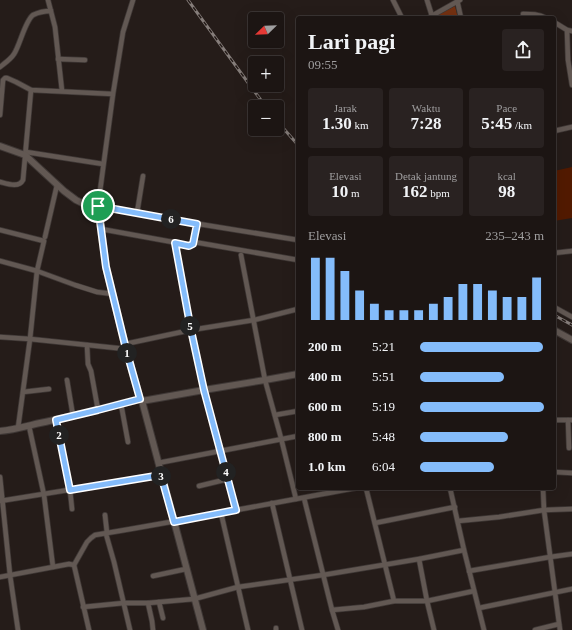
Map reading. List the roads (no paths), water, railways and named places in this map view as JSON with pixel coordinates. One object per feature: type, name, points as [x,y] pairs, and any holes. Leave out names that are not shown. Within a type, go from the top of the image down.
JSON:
[{"type":"street","points":[[48,0],[55,26],[62,91]]},
{"type":"street","points":[[133,0],[122,32],[98,206],[104,256],[125,347],[141,400],[203,630]]},
{"type":"street","points":[[393,0],[401,16]]},
{"type":"street","points":[[427,0],[430,16]]},
{"type":"street","points":[[432,16],[458,1],[461,16]]},
{"type":"street","points":[[0,67],[14,54],[31,16],[51,11]]},
{"type":"street","points":[[522,14],[541,16]]},
{"type":"street","points":[[556,23],[571,30],[568,60],[572,85]]},
{"type":"street","points":[[58,59],[85,60]]},
{"type":"street","points":[[0,115],[4,78],[7,78],[31,90],[113,94]]},
{"type":"street","points":[[0,182],[16,185],[22,183],[31,90]]},
{"type":"street","points":[[556,131],[572,127]]},
{"type":"street","points":[[0,146],[26,154],[103,164]]},
{"type":"street","points":[[26,154],[57,185],[78,202],[197,224],[296,240]]},
{"type":"street","points":[[137,213],[143,176]]},
{"type":"street","points":[[44,237],[57,185]]},
{"type":"street","points":[[101,229],[191,245],[194,244],[197,224]]},
{"type":"street","points":[[0,230],[44,241],[37,271],[30,339],[18,428]]},
{"type":"street","points":[[194,242],[296,260]]},
{"type":"street","points":[[175,243],[204,390],[236,510]]},
{"type":"street","points":[[556,253],[572,251]]},
{"type":"street","points":[[241,255],[265,380],[296,499]]},
{"type":"street","points":[[0,261],[37,271],[97,292],[113,294]]},
{"type":"street","points":[[556,308],[572,317]]},
{"type":"street","points":[[0,337],[125,347],[191,330],[254,320],[296,310]]},
{"type":"street","points":[[556,331],[572,340]]},
{"type":"street","points":[[87,345],[88,364],[91,371],[98,410]]},
{"type":"street","points":[[0,431],[29,426],[141,400],[296,374]]},
{"type":"street","points":[[67,380],[73,416]]},
{"type":"street","points":[[23,392],[49,389]]},
{"type":"street","points":[[121,404],[128,442]]},
{"type":"street","points":[[275,415],[296,411]]},
{"type":"street","points":[[56,420],[70,490],[72,509]]},
{"type":"street","points":[[556,420],[570,420],[568,448]]},
{"type":"street","points":[[29,426],[44,495],[53,567]]},
{"type":"street","points":[[158,463],[296,436]]},
{"type":"street","points":[[556,472],[572,473]]},
{"type":"street","points":[[1,501],[161,475]]},
{"type":"street","points":[[0,477],[1,501],[18,630]]},
{"type":"street","points":[[199,486],[228,479]]},
{"type":"street","points":[[89,630],[74,565],[87,542],[95,535],[346,490]]},
{"type":"street","points":[[367,490],[394,601]]},
{"type":"street","points":[[451,490],[484,630]]},
{"type":"street","points":[[543,490],[544,510],[560,630]]},
{"type":"street","points":[[304,498],[338,630]]},
{"type":"street","points":[[272,503],[302,630]]},
{"type":"street","points":[[375,523],[455,507]]},
{"type":"street","points":[[458,521],[544,510],[572,509]]},
{"type":"street","points":[[221,513],[248,630]]},
{"type":"street","points":[[105,514],[106,534],[130,630]]},
{"type":"street","points":[[83,607],[194,599],[238,587],[323,575],[464,550]]},
{"type":"street","points":[[469,571],[572,554]]},
{"type":"street","points":[[419,558],[434,630]]},
{"type":"street","points":[[0,577],[69,564],[74,565]]},
{"type":"street","points":[[153,576],[186,569]]},
{"type":"street","points":[[479,608],[572,589]]},
{"type":"street","points":[[332,610],[364,607],[394,601],[427,601],[474,591]]},
{"type":"street","points":[[159,602],[163,618]]},
{"type":"street","points":[[148,603],[153,630]]},
{"type":"street","points":[[535,630],[560,624]]},
{"type":"railway","points":[[188,0],[261,100]]},
{"type":"railway","points":[[284,129],[296,143]]},
{"type":"railway","points":[[556,316],[572,325]]}]
